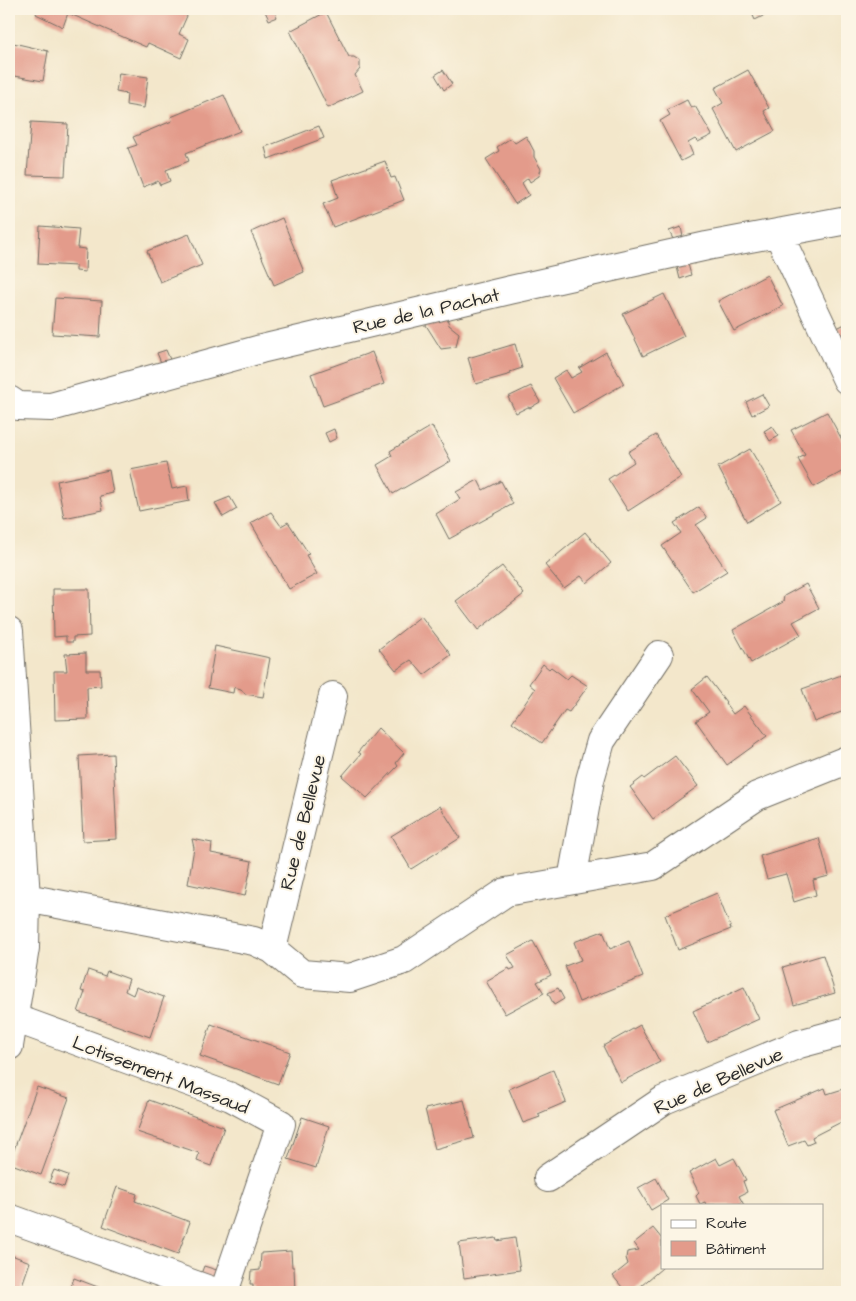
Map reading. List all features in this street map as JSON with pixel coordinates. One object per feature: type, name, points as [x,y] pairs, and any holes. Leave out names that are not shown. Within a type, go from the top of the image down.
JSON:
[{"type":"street","name":"Rue de la Pachat","points":[[9,400],[18,406],[51,407],[261,349],[566,277],[707,246],[847,220]]},
{"type":"street","points":[[778,233],[847,380]]},
{"type":"street","points":[[9,631],[26,898],[25,948],[9,1046]]},
{"type":"street","points":[[572,880],[590,780],[601,741],[659,655]]},
{"type":"street","name":"Rue de Bellevue","points":[[272,949],[333,696]]},
{"type":"street","points":[[26,898],[254,941],[272,949],[302,974],[350,978],[404,960],[506,892],[653,866],[757,796],[847,760]]},
{"type":"street","name":"Lotissement Massaud","points":[[14,1018],[231,1097],[281,1124],[224,1292]]},
{"type":"street","name":"Rue de Bellevue","points":[[548,1178],[664,1100],[799,1044],[847,1032]]},
{"type":"street","points":[[9,1218],[215,1292]]},
{"type":"building","points":[[38,9],[183,9],[187,16],[179,34],[189,39],[181,58],[148,43],[146,47],[68,13],[63,27],[36,14]]},
{"type":"building","points":[[264,9],[273,9],[277,17],[269,20]]},
{"type":"building","points":[[750,9],[777,9],[755,20]]},
{"type":"building","points":[[326,12],[349,57],[354,57],[360,61],[360,69],[355,75],[363,91],[328,108],[290,31]]},
{"type":"building","points":[[9,42],[48,51],[43,81],[9,75]]},
{"type":"building","points":[[443,70],[452,84],[444,90],[435,75]]},
{"type":"building","points":[[748,70],[769,108],[764,111],[775,131],[736,152],[713,109],[723,103],[715,88]]},
{"type":"building","points":[[119,73],[148,77],[144,108],[126,105],[127,94],[116,92]]},
{"type":"building","points":[[224,95],[240,131],[186,153],[189,161],[166,170],[170,181],[160,185],[158,181],[143,187],[128,148],[137,145],[133,137],[172,121],[171,117]]},
{"type":"building","points":[[687,100],[691,108],[695,106],[712,135],[698,142],[695,139],[688,143],[693,155],[681,161],[660,121],[670,115],[667,110]]},
{"type":"building","points":[[31,122],[68,124],[65,176],[27,175]]},
{"type":"building","points":[[319,126],[324,138],[268,159],[265,147]]},
{"type":"building","points":[[526,136],[541,169],[539,176],[530,182],[528,178],[522,183],[529,195],[515,204],[486,159],[499,151],[497,147],[511,138],[515,143]]},
{"type":"building","points":[[385,161],[391,178],[395,177],[404,200],[333,227],[323,204],[338,198],[332,180]]},
{"type":"building","points":[[282,218],[304,272],[274,285],[251,232]]},
{"type":"building","points":[[40,226],[79,229],[77,248],[86,249],[85,272],[76,271],[76,266],[38,264]]},
{"type":"building","points":[[681,227],[683,237],[673,239],[669,231]]},
{"type":"building","points":[[189,234],[202,265],[160,282],[147,251]]},
{"type":"building","points":[[688,264],[691,275],[680,279],[677,267]]},
{"type":"building","points":[[767,275],[783,306],[734,331],[718,301]]},
{"type":"building","points":[[664,294],[684,336],[643,356],[623,314]]},
{"type":"building","points":[[55,298],[102,301],[100,337],[52,334]]},
{"type":"building","points":[[447,318],[449,325],[459,333],[456,347],[441,349],[424,322]]},
{"type":"building","points":[[847,323],[847,347],[837,328]]},
{"type":"building","points":[[515,344],[522,368],[510,372],[511,374],[476,384],[468,358]]},
{"type":"building","points":[[166,350],[171,362],[162,365],[157,353]]},
{"type":"building","points":[[372,352],[384,384],[323,406],[311,374]]},
{"type":"building","points":[[606,352],[624,384],[573,413],[553,378],[566,370],[571,378],[582,372],[579,368]]},
{"type":"building","points":[[531,386],[540,402],[516,413],[508,397]]},
{"type":"building","points":[[762,394],[769,406],[752,415],[746,402]]},
{"type":"building","points":[[827,412],[847,449],[847,469],[814,487],[798,459],[805,455],[791,430]]},
{"type":"building","points":[[432,426],[451,461],[393,494],[377,465],[392,456],[390,451]]},
{"type":"building","points":[[772,426],[779,436],[770,441],[764,431]]},
{"type":"building","points":[[334,429],[337,438],[329,442],[325,433]]},
{"type":"building","points":[[656,435],[681,477],[628,511],[608,479],[634,462],[628,452]]},
{"type":"building","points":[[750,449],[781,501],[747,522],[718,467]]},
{"type":"building","points":[[166,463],[172,489],[187,486],[189,501],[139,511],[130,470]]},
{"type":"building","points":[[109,470],[113,493],[100,496],[103,510],[64,518],[57,481]]},
{"type":"building","points":[[478,480],[483,490],[501,481],[513,504],[449,539],[436,514],[460,499],[456,492]]},
{"type":"building","points":[[230,497],[237,509],[223,517],[215,503]]},
{"type":"building","points":[[699,507],[707,518],[696,525],[727,571],[693,592],[662,546],[681,533],[674,523]]},
{"type":"building","points":[[271,512],[281,526],[288,522],[309,554],[306,555],[317,574],[289,589],[251,523]]},
{"type":"building","points":[[585,532],[611,563],[587,583],[581,576],[564,588],[545,565]]},
{"type":"building","points":[[502,566],[524,594],[478,630],[456,601]]},
{"type":"building","points":[[806,584],[819,608],[793,622],[801,635],[751,663],[733,630],[783,602],[784,596]]},
{"type":"building","points":[[53,589],[89,589],[90,636],[73,637],[73,642],[66,642],[66,636],[54,637]]},
{"type":"building","points":[[421,616],[451,655],[424,675],[411,660],[396,670],[379,649]]},
{"type":"building","points":[[215,646],[270,658],[263,697],[245,694],[241,689],[234,687],[233,693],[208,688]]},
{"type":"building","points":[[86,653],[86,670],[100,670],[101,686],[87,687],[88,719],[55,720],[54,671],[67,671],[65,654]]},
{"type":"building","points":[[543,664],[549,669],[551,667],[567,679],[571,675],[588,686],[569,712],[565,710],[542,743],[512,722],[535,689],[529,684]]},
{"type":"building","points":[[847,673],[847,710],[814,722],[802,689]]},
{"type":"building","points":[[707,677],[733,714],[744,706],[767,736],[727,765],[696,721],[709,712],[692,689]]},
{"type":"building","points":[[378,728],[404,753],[396,763],[398,766],[367,798],[342,776],[361,754],[358,752]]},
{"type":"building","points":[[113,754],[117,839],[83,841],[79,756]]},
{"type":"building","points":[[675,756],[698,786],[653,819],[630,787]]},
{"type":"building","points":[[440,806],[460,838],[411,869],[391,836]]},
{"type":"building","points":[[819,838],[829,876],[813,880],[816,895],[794,902],[786,874],[767,879],[760,856]]},
{"type":"building","points":[[192,839],[212,843],[211,853],[252,861],[245,896],[188,884],[194,848]]},
{"type":"building","points":[[717,893],[731,929],[678,950],[665,915]]},
{"type":"building","points":[[603,931],[610,949],[629,941],[643,977],[579,1002],[565,966],[581,960],[574,942]]},
{"type":"building","points":[[533,941],[551,975],[537,982],[544,993],[505,1014],[486,981],[509,968],[510,970],[515,968],[507,955]]},
{"type":"building","points":[[823,955],[835,993],[794,1005],[783,967]]},
{"type":"building","points":[[88,970],[105,976],[107,971],[129,979],[125,991],[133,995],[136,987],[164,997],[150,1037],[78,1012],[85,992],[81,991]]},
{"type":"building","points":[[744,987],[759,1019],[707,1042],[693,1011]]},
{"type":"building","points":[[558,988],[564,999],[554,1005],[548,993]]},
{"type":"building","points":[[211,1024],[290,1052],[278,1084],[200,1056]]},
{"type":"building","points":[[640,1025],[660,1062],[621,1082],[603,1046]]},
{"type":"building","points":[[553,1070],[566,1102],[538,1114],[540,1117],[523,1123],[509,1089]]},
{"type":"building","points":[[37,1087],[69,1098],[41,1175],[9,1163]]},
{"type":"building","points":[[825,1088],[827,1094],[843,1089],[847,1100],[847,1119],[812,1137],[814,1142],[807,1145],[804,1140],[788,1146],[773,1110]]},
{"type":"building","points":[[149,1100],[224,1127],[211,1166],[197,1161],[199,1153],[137,1132]]},
{"type":"building","points":[[464,1100],[474,1138],[435,1149],[425,1109]]},
{"type":"building","points":[[302,1117],[329,1126],[316,1168],[288,1159]]},
{"type":"building","points":[[716,1158],[720,1165],[734,1158],[746,1180],[743,1181],[747,1192],[739,1196],[743,1204],[706,1204],[705,1202],[700,1204],[696,1196],[699,1193],[689,1173]]},
{"type":"building","points":[[54,1170],[68,1175],[64,1187],[49,1182]]},
{"type":"building","points":[[656,1178],[668,1200],[651,1210],[638,1188]]},
{"type":"building","points":[[117,1187],[137,1194],[135,1201],[190,1222],[178,1254],[103,1226]]},
{"type":"building","points":[[653,1228],[661,1238],[662,1268],[634,1292],[626,1292],[613,1276],[628,1264],[627,1252],[639,1250],[634,1243]]},
{"type":"building","points":[[496,1238],[497,1241],[515,1238],[520,1270],[464,1278],[459,1243]]},
{"type":"building","points":[[291,1251],[295,1292],[253,1292],[253,1284],[250,1284],[251,1271],[260,1270],[261,1253]]},
{"type":"building","points":[[14,1256],[30,1262],[20,1291],[9,1287],[9,1257],[12,1258]]},
{"type":"building","points":[[204,1266],[220,1271],[215,1285],[199,1279]]},
{"type":"building","points":[[74,1278],[111,1292],[69,1292]]}]
